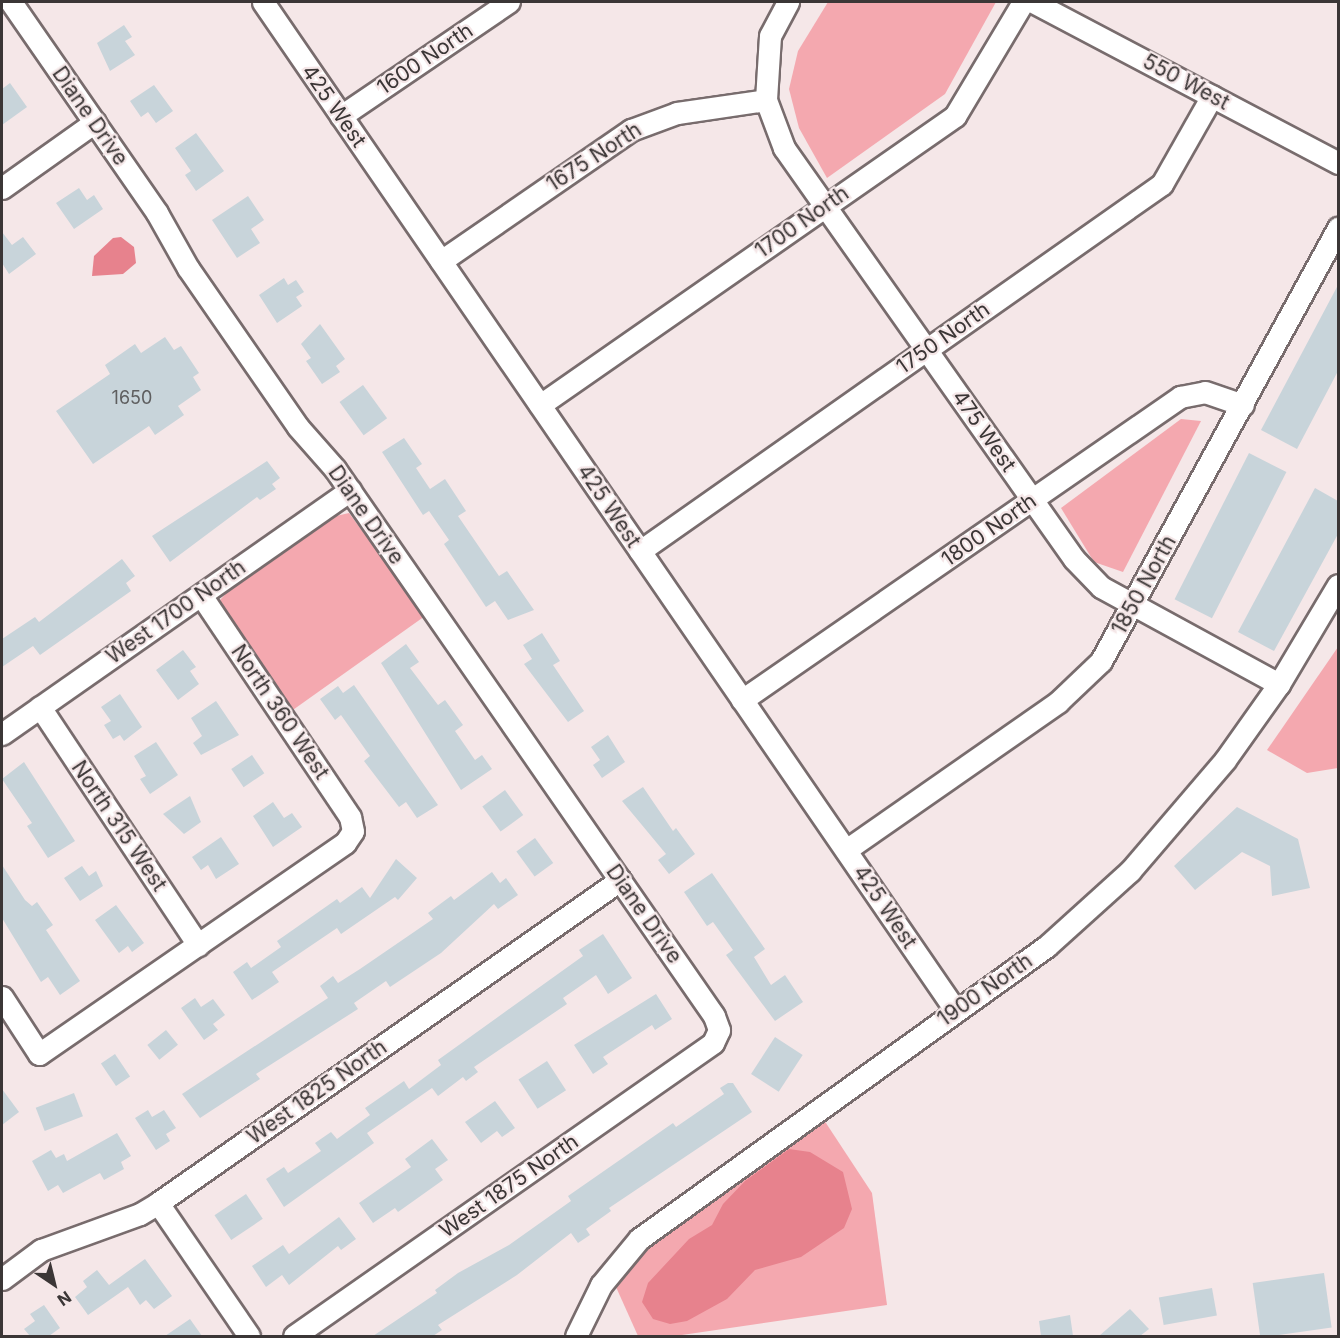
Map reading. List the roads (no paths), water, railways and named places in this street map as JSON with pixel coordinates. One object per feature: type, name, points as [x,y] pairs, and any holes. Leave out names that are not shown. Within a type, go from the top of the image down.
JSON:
[{"type":"street","name":"Diane Drive","points":[[11,2],[95,122],[214,306],[298,427],[350,489],[714,1016],[719,1030]]},
{"type":"street","name":"425 West","points":[[263,2],[956,1011]]},
{"type":"street","name":"1600 North","points":[[341,116],[509,2]]},
{"type":"street","points":[[766,100],[770,36],[788,2]]},
{"type":"street","name":"1700 North","points":[[540,405],[955,116],[1023,2]]},
{"type":"street","name":"550 West","points":[[1033,2],[1338,163]]},
{"type":"street","name":"1750 North","points":[[640,551],[1162,184],[1212,96]]},
{"type":"street","name":"475 West","points":[[766,100],[784,148],[1032,500],[1094,580],[1134,606],[1279,684]]},
{"type":"street","name":"1675 North","points":[[441,261],[631,130],[677,113],[766,100]]},
{"type":"street","points":[[2,188],[95,122]]},
{"type":"street","name":"1850 North","points":[[846,850],[1081,683],[1101,661],[1134,606],[1338,228]]},
{"type":"street","name":"1800 North","points":[[742,700],[1187,394],[1205,392],[1243,405]]},
{"type":"street","name":"West 1700 North","points":[[2,734],[350,489]]},
{"type":"street","name":"1900 North","points":[[576,1336],[601,1285],[639,1239],[1047,946],[1130,871],[1216,771],[1279,684],[1338,585]]},
{"type":"street","name":"North 360 West","points":[[198,945],[345,843],[352,831],[350,817],[201,595]]},
{"type":"street","name":"North 315 West","points":[[40,707],[198,945]]},
{"type":"street","name":"West 1825 North","points":[[2,1279],[41,1250],[140,1214],[158,1203],[620,880]]},
{"type":"street","points":[[2,997],[39,1054],[198,945]]},
{"type":"street","name":"West 1875 North","points":[[294,1336],[713,1043],[719,1030]]},
{"type":"street","points":[[158,1203],[249,1336]]}]
